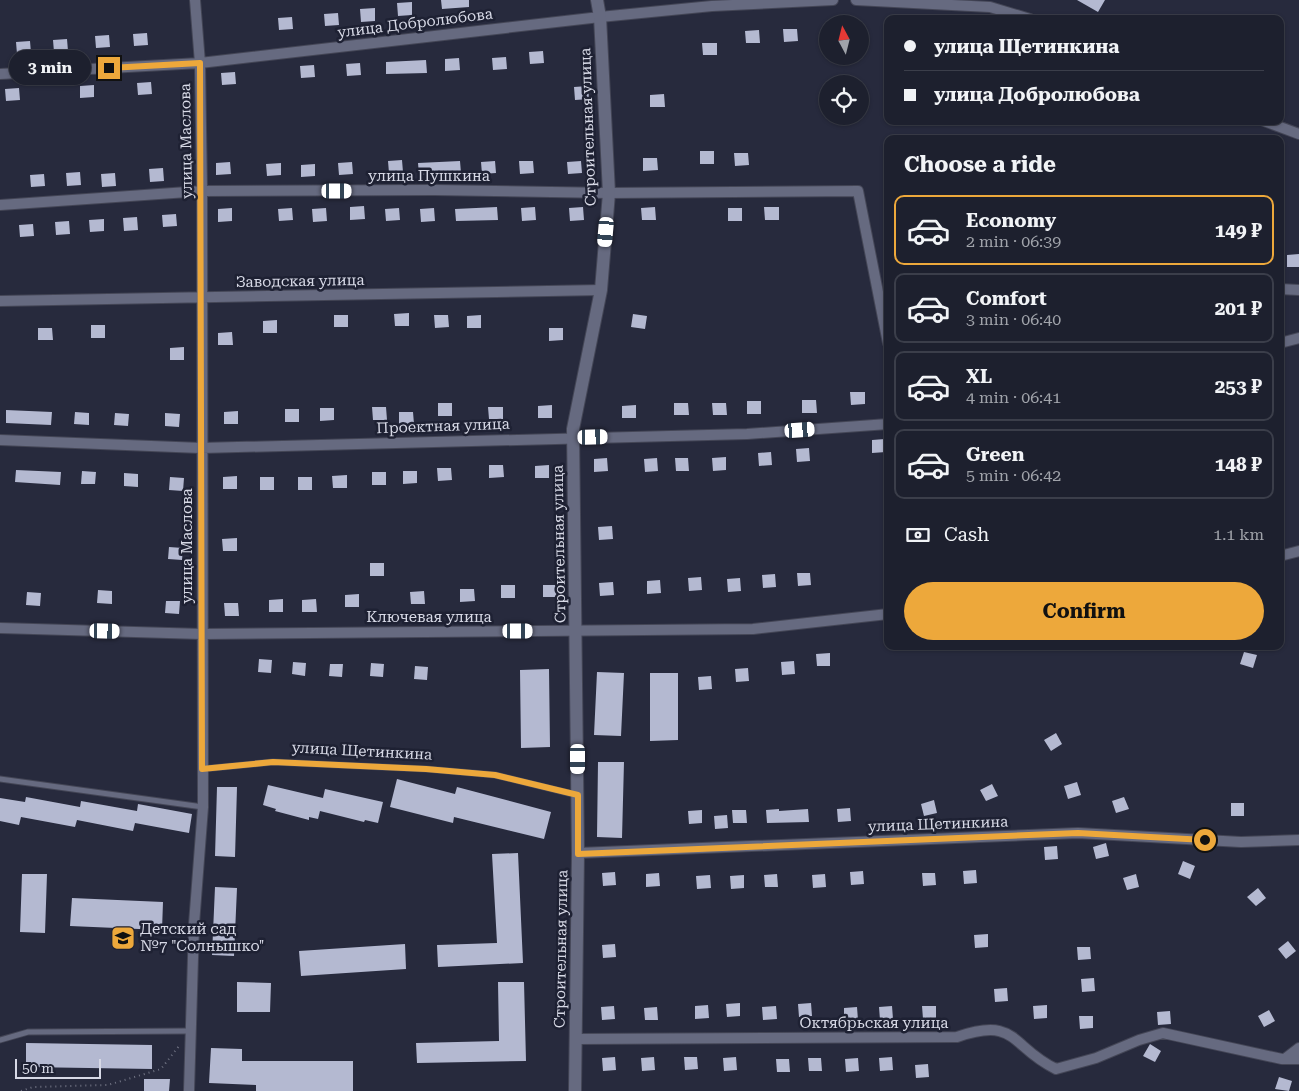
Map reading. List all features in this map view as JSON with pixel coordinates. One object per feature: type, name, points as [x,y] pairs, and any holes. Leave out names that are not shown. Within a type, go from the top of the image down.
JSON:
[{"type":"street","name":"улица Маслова","points":[[189,1091],[194,924],[203,807],[202,191],[200,63],[195,0]]},
{"type":"street","name":"Строительная улица","points":[[575,1091],[578,795],[573,429],[601,290],[609,193],[600,17],[597,0]]},
{"type":"street","name":"улица Добролюбова","points":[[0,74],[200,63],[600,17],[712,6],[833,0]]},
{"type":"street","points":[[856,0],[990,7],[1017,15]]},
{"type":"street","points":[[1275,125],[1299,134]]},
{"type":"street","name":"улица Пушкина","points":[[0,205],[202,191],[434,190],[609,193],[858,190],[884,323]]},
{"type":"street","points":[[1284,289],[1299,290]]},
{"type":"street","name":"Заводская улица","points":[[0,301],[601,290]]},
{"type":"street","points":[[1284,342],[1299,338]]},
{"type":"street","name":"Проектная улица","points":[[0,440],[201,448],[747,434],[884,424]]},
{"type":"street","points":[[1284,555],[1299,552]]},
{"type":"street","name":"Ключевая улица","points":[[0,628],[202,634],[753,629],[884,614]]},
{"type":"street","name":"улица Щетинкина","points":[[578,854],[1078,833],[1241,842],[1299,840]]},
{"type":"street","name":"Октябрьская улица","points":[[576,1038],[957,1038],[979,1030],[1000,1030],[1020,1042],[1041,1062],[1056,1069],[1096,1058],[1139,1040],[1163,1033],[1282,1059],[1299,1059]]},
{"type":"street","points":[[1282,1059],[1299,1048]]},
{"type":"lane","name":"улица Щетинкина","points":[[202,769],[273,762],[426,769],[495,775],[578,795]]},
{"type":"lane","points":[[0,779],[203,807]]},
{"type":"lane","points":[[0,1040],[28,1032],[191,1031]]},
{"type":"path","points":[[21,1091],[33,1087],[108,1085],[161,1069],[191,1031]]},
{"type":"building","points":[[441,0],[469,0],[469,7],[442,9]]},
{"type":"building","points":[[1077,0],[1105,0],[1098,12]]},
{"type":"building","points":[[412,2],[412,15],[398,16],[397,3]]},
{"type":"building","points":[[375,8],[375,21],[361,22],[360,9]]},
{"type":"building","points":[[338,13],[339,25],[325,26],[324,14]]},
{"type":"building","points":[[292,17],[293,29],[279,30],[278,18]]},
{"type":"building","points":[[783,29],[797,29],[798,41],[784,42]]},
{"type":"building","points":[[759,30],[760,43],[746,43],[745,31]]},
{"type":"building","points":[[147,33],[148,45],[134,46],[133,34]]},
{"type":"building","points":[[109,35],[110,47],[96,48],[95,36]]},
{"type":"building","points":[[67,39],[68,51],[54,52],[53,40]]},
{"type":"building","points":[[30,41],[31,53],[17,54],[16,42]]},
{"type":"building","points":[[702,43],[717,43],[717,55],[703,55]]},
{"type":"building","points":[[543,51],[544,63],[530,64],[529,52]]},
{"type":"building","points":[[506,57],[507,69],[493,70],[492,58]]},
{"type":"building","points":[[459,58],[460,70],[445,71],[445,59]]},
{"type":"building","points":[[426,60],[427,73],[386,74],[386,62]]},
{"type":"building","points":[[360,63],[361,75],[347,76],[346,64]]},
{"type":"building","points":[[314,65],[315,77],[301,78],[300,66]]},
{"type":"building","points":[[235,72],[236,84],[222,85],[221,73]]},
{"type":"building","points":[[151,82],[152,94],[138,95],[137,83]]},
{"type":"building","points":[[94,85],[94,97],[80,98],[80,86]]},
{"type":"building","points":[[588,86],[589,99],[575,100],[574,87]]},
{"type":"building","points":[[19,88],[20,100],[6,101],[5,89]]},
{"type":"building","points":[[664,94],[665,107],[650,107],[650,95]]},
{"type":"building","points":[[700,151],[714,151],[714,164],[700,164]]},
{"type":"building","points":[[734,153],[748,153],[749,165],[735,166]]},
{"type":"building","points":[[643,158],[657,158],[658,170],[643,171]]},
{"type":"building","points":[[402,160],[403,172],[389,173],[388,161]]},
{"type":"building","points":[[460,161],[461,173],[419,175],[418,163]]},
{"type":"building","points":[[495,161],[496,173],[482,174],[481,162]]},
{"type":"building","points":[[519,161],[533,161],[534,173],[520,174]]},
{"type":"building","points":[[581,161],[582,173],[568,174],[567,162]]},
{"type":"building","points":[[230,162],[231,174],[216,175],[216,163]]},
{"type":"building","points":[[352,162],[353,174],[339,175],[338,163]]},
{"type":"building","points":[[281,163],[281,175],[267,176],[266,164]]},
{"type":"building","points":[[315,164],[315,176],[301,177],[301,165]]},
{"type":"building","points":[[163,168],[164,181],[150,182],[149,169]]},
{"type":"building","points":[[80,172],[81,185],[67,186],[66,173]]},
{"type":"building","points":[[115,173],[116,186],[102,187],[101,174]]},
{"type":"building","points":[[44,174],[45,186],[31,187],[30,175]]},
{"type":"building","points":[[364,206],[365,219],[350,220],[350,207]]},
{"type":"building","points":[[497,207],[498,220],[456,221],[455,209]]},
{"type":"building","points":[[535,207],[536,220],[522,221],[521,208]]},
{"type":"building","points":[[583,207],[584,220],[570,221],[569,208]]},
{"type":"building","points":[[655,207],[656,220],[642,220],[641,208]]},
{"type":"building","points":[[764,207],[779,207],[779,220],[765,220]]},
{"type":"building","points":[[232,208],[232,221],[218,222],[218,209]]},
{"type":"building","points":[[292,208],[293,220],[279,221],[278,209]]},
{"type":"building","points":[[326,208],[327,221],[313,222],[312,209]]},
{"type":"building","points":[[399,208],[400,220],[386,221],[385,209]]},
{"type":"building","points":[[434,208],[435,221],[421,222],[420,209]]},
{"type":"building","points":[[728,208],[742,208],[742,221],[728,221]]},
{"type":"building","points":[[176,214],[177,226],[163,227],[162,215]]},
{"type":"building","points":[[137,217],[138,230],[124,231],[123,218]]},
{"type":"building","points":[[104,219],[104,231],[90,232],[89,220]]},
{"type":"building","points":[[69,221],[70,234],[56,235],[55,222]]},
{"type":"building","points":[[33,224],[34,236],[20,237],[19,225]]},
{"type":"building","points":[[1299,254],[1299,267],[1287,267],[1287,255]]},
{"type":"building","points":[[409,313],[409,326],[395,326],[394,314]]},
{"type":"building","points":[[633,314],[647,316],[645,329],[631,327]]},
{"type":"building","points":[[334,315],[348,315],[348,327],[334,327]]},
{"type":"building","points":[[434,315],[448,315],[449,327],[435,328]]},
{"type":"building","points":[[481,315],[481,328],[467,328],[467,316]]},
{"type":"building","points":[[277,320],[277,333],[263,333],[263,321]]},
{"type":"building","points":[[91,325],[105,325],[105,338],[91,338]]},
{"type":"building","points":[[38,328],[52,328],[53,340],[38,340]]},
{"type":"building","points":[[549,328],[563,328],[563,340],[549,341]]},
{"type":"building","points":[[232,332],[233,345],[218,345],[218,333]]},
{"type":"building","points":[[184,347],[184,360],[170,360],[170,348]]},
{"type":"building","points":[[850,392],[865,392],[865,404],[851,405]]},
{"type":"building","points":[[802,400],[816,400],[817,413],[802,413]]},
{"type":"building","points":[[747,401],[761,401],[761,414],[747,414]]},
{"type":"building","points":[[438,403],[452,403],[452,416],[438,416]]},
{"type":"building","points":[[674,403],[688,403],[689,415],[674,415]]},
{"type":"building","points":[[712,403],[726,403],[727,415],[713,415]]},
{"type":"building","points":[[552,405],[552,418],[538,418],[538,406]]},
{"type":"building","points":[[636,405],[636,418],[622,418],[622,406]]},
{"type":"building","points":[[372,407],[386,407],[387,420],[373,420]]},
{"type":"building","points":[[488,407],[503,407],[503,419],[489,419]]},
{"type":"building","points":[[320,408],[334,408],[334,420],[320,421]]},
{"type":"building","points":[[285,409],[299,409],[299,422],[285,422]]},
{"type":"building","points":[[6,410],[52,412],[51,425],[6,423]]},
{"type":"building","points":[[238,411],[238,424],[224,424],[224,412]]},
{"type":"building","points":[[75,412],[89,413],[89,425],[74,424]]},
{"type":"building","points":[[399,412],[413,412],[414,424],[399,425]]},
{"type":"building","points":[[115,413],[129,414],[128,426],[114,425]]},
{"type":"building","points":[[165,413],[180,414],[179,427],[165,426]]},
{"type":"building","points":[[884,439],[884,452],[872,453],[872,440]]},
{"type":"building","points":[[809,448],[810,461],[797,462],[796,449]]},
{"type":"building","points":[[771,452],[772,465],[759,466],[758,453]]},
{"type":"building","points":[[726,457],[726,470],[713,471],[712,458]]},
{"type":"building","points":[[607,458],[608,471],[594,472],[594,459]]},
{"type":"building","points":[[657,458],[658,471],[645,472],[644,459]]},
{"type":"building","points":[[675,458],[688,458],[689,471],[676,471]]},
{"type":"building","points":[[489,465],[503,465],[504,477],[489,478]]},
{"type":"building","points":[[549,465],[549,478],[535,478],[535,466]]},
{"type":"building","points":[[437,468],[451,468],[452,480],[438,481]]},
{"type":"building","points":[[16,470],[61,472],[60,485],[15,482]]},
{"type":"building","points":[[82,471],[96,472],[95,484],[81,484]]},
{"type":"building","points":[[403,471],[417,471],[417,483],[403,484]]},
{"type":"building","points":[[372,472],[386,472],[386,485],[372,485]]},
{"type":"building","points":[[124,473],[138,474],[138,487],[124,486]]},
{"type":"building","points":[[347,475],[347,488],[333,488],[332,476]]},
{"type":"building","points":[[237,476],[237,489],[223,489],[223,477]]},
{"type":"building","points":[[170,477],[184,478],[183,491],[169,490]]},
{"type":"building","points":[[260,477],[274,477],[274,490],[260,490]]},
{"type":"building","points":[[298,477],[312,477],[312,490],[298,490]]},
{"type":"building","points":[[612,526],[613,539],[599,540],[598,527]]},
{"type":"building","points":[[237,538],[237,551],[223,551],[222,539]]},
{"type":"building","points":[[169,547],[183,548],[182,560],[168,559]]},
{"type":"building","points":[[370,563],[384,563],[384,576],[370,576]]},
{"type":"building","points":[[797,573],[810,573],[811,585],[798,586]]},
{"type":"building","points":[[775,574],[776,587],[763,588],[762,575]]},
{"type":"building","points":[[701,577],[702,590],[689,591],[688,578]]},
{"type":"building","points":[[740,578],[741,591],[728,592],[727,579]]},
{"type":"building","points":[[660,580],[661,593],[647,594],[647,581]]},
{"type":"building","points":[[613,582],[614,595],[600,596],[599,583]]},
{"type":"building","points":[[501,585],[515,585],[515,598],[501,598]]},
{"type":"building","points":[[543,585],[557,585],[557,597],[543,597]]},
{"type":"building","points":[[460,589],[474,589],[475,601],[460,602]]},
{"type":"building","points":[[98,590],[112,591],[112,604],[97,603]]},
{"type":"building","points":[[424,591],[425,604],[411,604],[410,592]]},
{"type":"building","points":[[27,592],[41,593],[40,606],[26,605]]},
{"type":"building","points":[[359,594],[359,607],[345,607],[345,595]]},
{"type":"building","points":[[283,599],[283,612],[269,612],[269,600]]},
{"type":"building","points":[[316,599],[317,612],[302,612],[302,600]]},
{"type":"building","points":[[166,601],[180,601],[179,614],[165,613]]},
{"type":"building","points":[[224,603],[238,603],[239,616],[225,616]]},
{"type":"building","points":[[1244,652],[1257,655],[1253,668],[1240,664]]},
{"type":"building","points":[[830,653],[830,666],[817,666],[816,654]]},
{"type":"building","points":[[259,659],[272,660],[271,673],[258,672]]},
{"type":"building","points":[[794,661],[795,674],[782,675],[781,662]]},
{"type":"building","points":[[293,662],[306,663],[305,676],[292,674]]},
{"type":"building","points":[[371,663],[384,664],[383,677],[370,676]]},
{"type":"building","points":[[330,664],[343,664],[342,677],[329,676]]},
{"type":"building","points":[[415,666],[428,667],[427,680],[414,679]]},
{"type":"building","points":[[748,668],[749,681],[736,682],[735,669]]},
{"type":"building","points":[[549,669],[550,747],[521,748],[520,670]]},
{"type":"building","points":[[597,672],[624,673],[621,736],[594,735]]},
{"type":"building","points":[[650,673],[678,673],[678,740],[650,741]]},
{"type":"building","points":[[711,676],[712,689],[699,690],[698,677]]},
{"type":"building","points":[[1056,733],[1062,744],[1051,751],[1044,740]]},
{"type":"building","points":[[598,762],[624,762],[622,838],[597,837]]},
{"type":"building","points":[[397,779],[455,794],[457,787],[551,812],[544,839],[454,817],[453,823],[390,807]]},
{"type":"building","points":[[1077,782],[1081,795],[1068,799],[1064,786]]},
{"type":"building","points":[[992,784],[998,796],[986,801],[980,790]]},
{"type":"building","points":[[268,785],[323,798],[325,789],[383,802],[378,823],[365,820],[364,822],[320,811],[318,819],[309,817],[309,820],[275,811],[276,809],[263,805]]},
{"type":"building","points":[[217,787],[237,787],[235,857],[215,856]]},
{"type":"building","points":[[26,797],[80,807],[81,801],[137,811],[138,804],[192,814],[189,833],[135,823],[133,831],[77,820],[75,827],[21,817],[19,825],[0,821],[0,798],[25,802]]},
{"type":"building","points":[[1124,797],[1129,809],[1116,813],[1112,801]]},
{"type":"building","points":[[934,800],[937,813],[924,816],[921,804]]},
{"type":"building","points":[[1231,803],[1244,803],[1244,816],[1231,816]]},
{"type":"building","points":[[850,808],[851,821],[838,822],[837,809]]},
{"type":"building","points":[[779,809],[779,811],[808,809],[809,822],[767,823],[766,810]]},
{"type":"building","points":[[702,810],[702,823],[689,824],[688,811]]},
{"type":"building","points":[[732,810],[746,810],[747,823],[733,823]]},
{"type":"building","points":[[727,815],[728,828],[715,829],[714,816]]},
{"type":"building","points":[[1106,843],[1109,856],[1096,859],[1093,847]]},
{"type":"building","points":[[1057,846],[1058,859],[1045,860],[1044,847]]},
{"type":"building","points":[[518,853],[523,963],[438,967],[437,945],[497,943],[492,854]]},
{"type":"building","points":[[1183,861],[1195,866],[1190,879],[1178,874]]},
{"type":"building","points":[[976,870],[977,883],[964,884],[963,871]]},
{"type":"building","points":[[863,871],[864,884],[851,885],[850,872]]},
{"type":"building","points":[[615,872],[616,885],[603,886],[602,873]]},
{"type":"building","points":[[659,873],[660,886],[646,887],[646,874]]},
{"type":"building","points":[[922,873],[935,873],[936,885],[923,886]]},
{"type":"building","points":[[22,874],[47,874],[45,933],[20,932]]},
{"type":"building","points":[[777,874],[778,887],[765,887],[764,875]]},
{"type":"building","points":[[825,874],[826,887],[813,888],[812,875]]},
{"type":"building","points":[[1136,874],[1139,887],[1127,890],[1123,878]]},
{"type":"building","points":[[710,875],[711,888],[697,889],[696,876]]},
{"type":"building","points":[[744,875],[744,888],[731,889],[730,876]]},
{"type":"building","points":[[215,887],[237,888],[234,956],[212,955]]},
{"type":"building","points":[[1258,888],[1266,898],[1256,906],[1247,897]]},
{"type":"building","points":[[72,898],[163,902],[162,930],[70,926]]},
{"type":"building","points":[[988,934],[988,947],[975,948],[974,935]]},
{"type":"building","points":[[1288,941],[1296,951],[1286,959],[1278,949]]},
{"type":"building","points":[[405,944],[406,969],[301,976],[299,951]]},
{"type":"building","points":[[615,944],[616,957],[603,958],[602,945]]},
{"type":"building","points":[[1077,947],[1090,947],[1091,959],[1078,960]]},
{"type":"building","points":[[1094,978],[1095,991],[1082,992],[1081,979]]},
{"type":"building","points":[[237,982],[271,983],[270,1012],[237,1012]]},
{"type":"building","points":[[498,982],[524,982],[526,1061],[417,1063],[416,1043],[499,1041]]},
{"type":"building","points":[[1007,988],[1008,1001],[995,1002],[994,989]]},
{"type":"building","points":[[740,1003],[740,1016],[727,1017],[726,1004]]},
{"type":"building","points":[[811,1003],[812,1016],[799,1017],[798,1004]]},
{"type":"building","points":[[708,1005],[709,1018],[695,1019],[695,1006]]},
{"type":"building","points":[[1047,1005],[1047,1018],[1034,1019],[1033,1006]]},
{"type":"building","points":[[614,1006],[615,1019],[602,1020],[601,1007]]},
{"type":"building","points":[[776,1006],[777,1019],[763,1020],[762,1007]]},
{"type":"building","points":[[892,1006],[893,1019],[880,1020],[879,1007]]},
{"type":"building","points":[[922,1006],[936,1006],[936,1018],[923,1019]]},
{"type":"building","points":[[657,1007],[658,1020],[645,1020],[644,1008]]},
{"type":"building","points":[[857,1007],[858,1020],[844,1021],[844,1008]]},
{"type":"building","points":[[1269,1010],[1275,1021],[1264,1027],[1258,1016]]},
{"type":"building","points":[[1170,1011],[1171,1024],[1158,1025],[1157,1012]]},
{"type":"building","points":[[1079,1016],[1093,1016],[1093,1028],[1080,1029]]},
{"type":"building","points":[[26,1043],[152,1045],[152,1069],[26,1067]]},
{"type":"building","points":[[1150,1044],[1161,1051],[1155,1062],[1143,1056]]},
{"type":"building","points":[[211,1048],[242,1049],[242,1061],[353,1061],[353,1091],[256,1091],[256,1085],[209,1083]]},
{"type":"building","points":[[615,1057],[616,1070],[603,1071],[602,1058]]},
{"type":"building","points":[[654,1057],[655,1070],[642,1071],[641,1058]]},
{"type":"building","points":[[684,1057],[697,1057],[698,1069],[685,1070]]},
{"type":"building","points":[[736,1057],[737,1070],[724,1071],[723,1058]]},
{"type":"building","points":[[892,1057],[893,1070],[880,1071],[879,1058]]},
{"type":"building","points":[[808,1058],[821,1058],[822,1071],[809,1071]]},
{"type":"building","points":[[858,1058],[859,1071],[846,1072],[845,1059]]},
{"type":"building","points":[[776,1059],[789,1059],[790,1072],[777,1072]]},
{"type":"building","points":[[928,1064],[929,1077],[916,1078],[915,1065]]},
{"type":"building","points":[[1279,1077],[1292,1081],[1289,1091],[1275,1089]]},
{"type":"building","points":[[144,1079],[170,1079],[169,1091],[144,1091]]},
{"type":"place","name":"Детский сад №7 \"Солнышко\"","points":[[123,938]]},
{"type":"route","points":[[109,68],[200,63],[202,191],[202,769],[273,762],[426,769],[495,775],[578,795],[578,854],[1078,833],[1205,840]]}]
